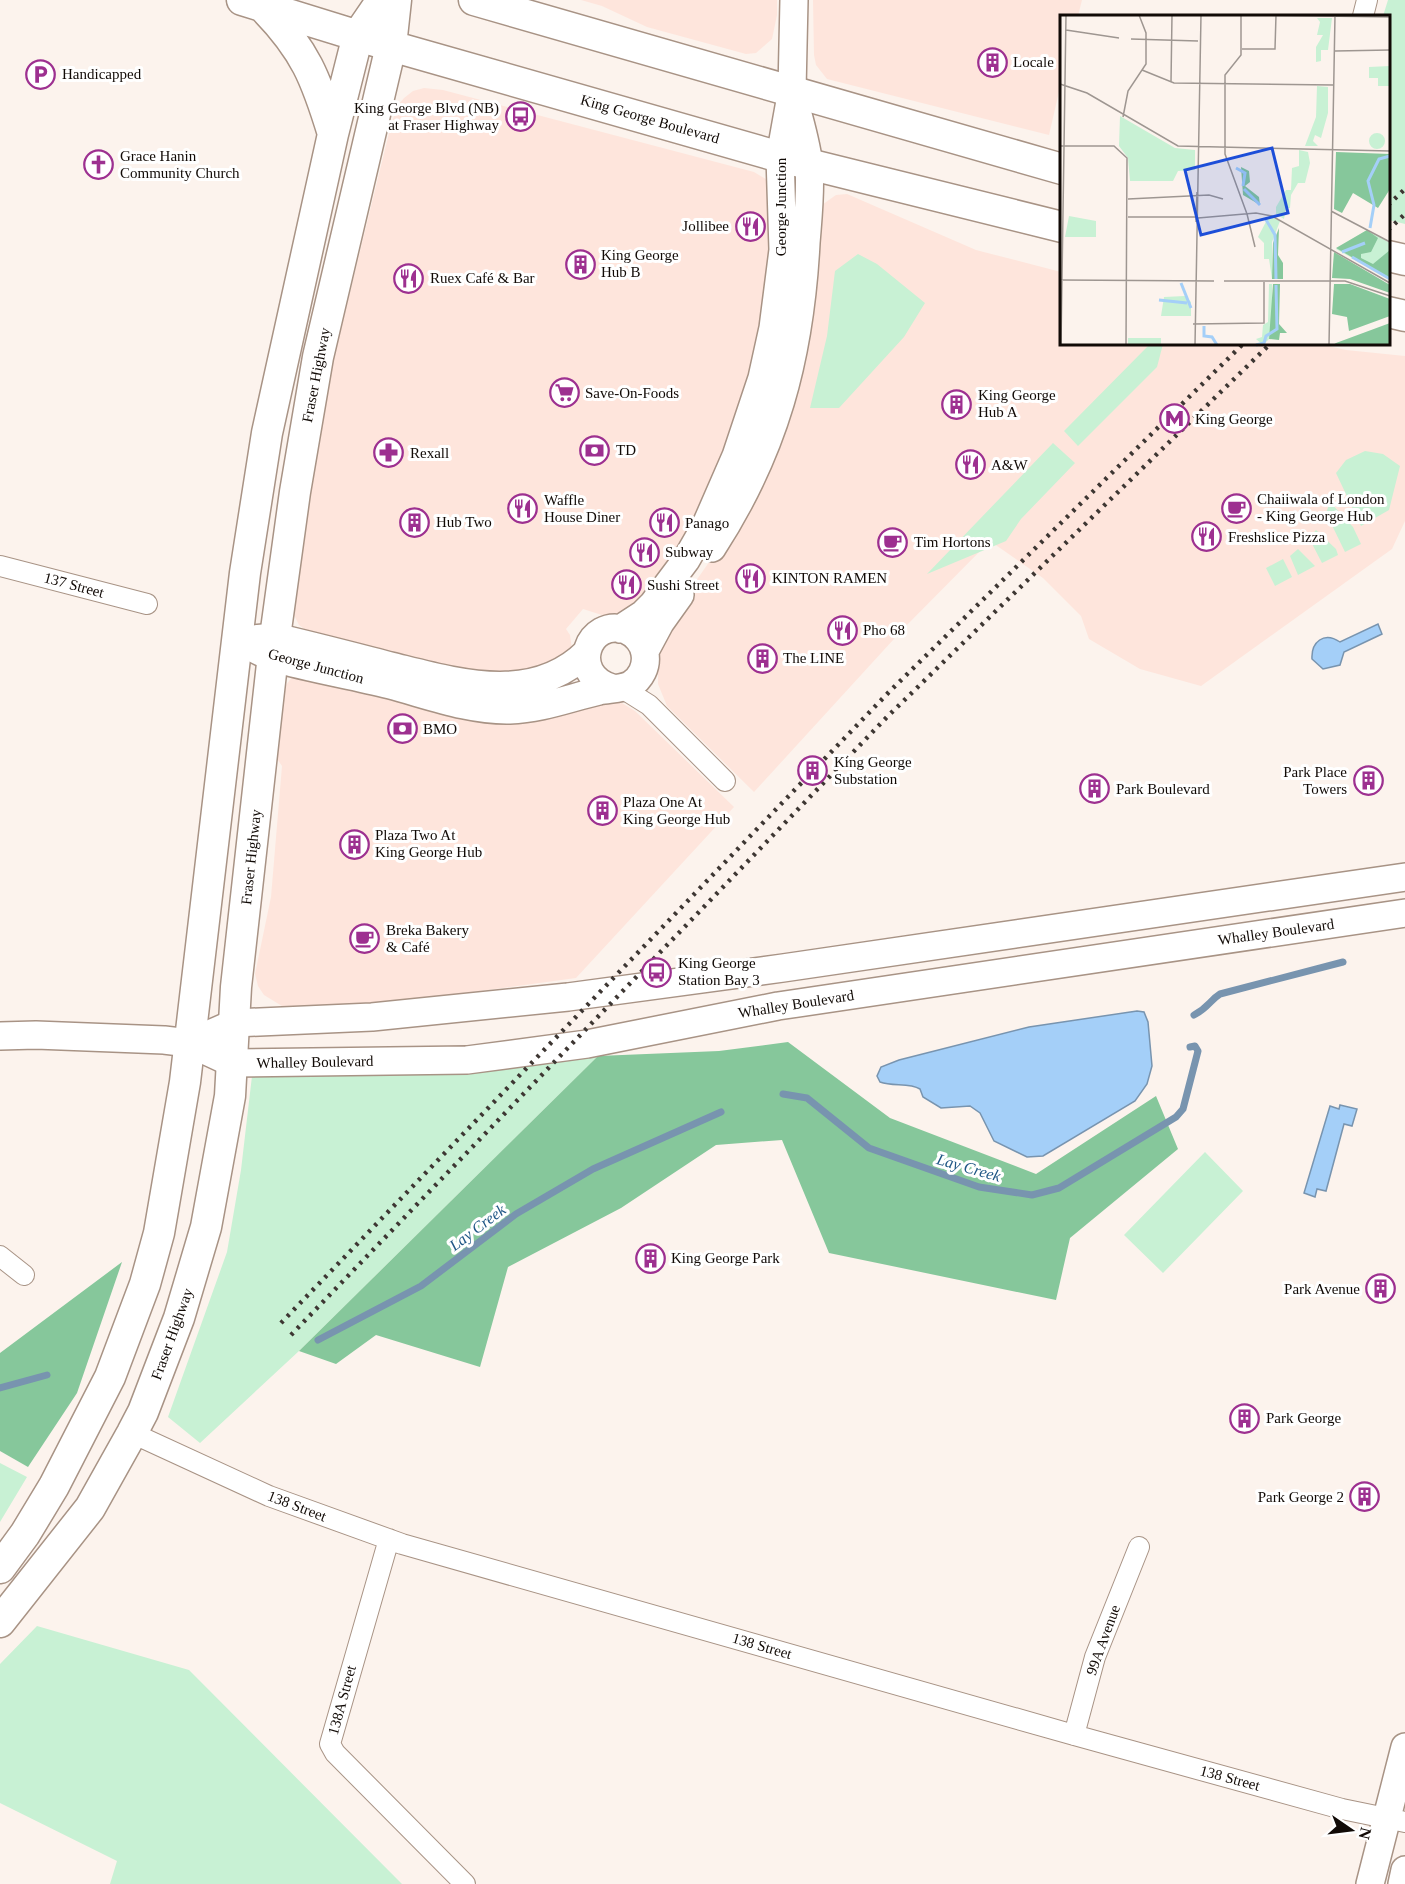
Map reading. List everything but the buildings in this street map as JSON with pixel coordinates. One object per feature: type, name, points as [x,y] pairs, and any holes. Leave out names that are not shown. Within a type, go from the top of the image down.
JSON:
[{"type":"main road","points":[[0,1568],[26,1534],[83,1432],[110,1377],[145,1284],[170,1181],[189,1043],[248,546],[267,433],[333,134],[358,35],[382,0]]},
{"type":"main road","name":"Fraser Highway","points":[[0,1622],[90,1508],[132,1433],[160,1371],[195,1270],[218,1172],[232,1063],[238,975],[274,647],[318,357],[391,46],[396,0]]},
{"type":"main road","points":[[474,0],[1060,168]]},
{"type":"main road","points":[[792,90],[794,0]]},
{"type":"main road","points":[[252,3],[290,35],[310,68],[333,134]]},
{"type":"main road","name":"King George Boulevard","points":[[252,3],[391,46],[780,157],[1060,227]]},
{"type":"main road","name":"George Junction","points":[[620,629],[648,609],[686,560],[717,502],[753,409],[769,353],[781,272],[783,250],[780,157],[792,90]]},
{"type":"main road","name":"George Junction","points":[[644,661],[660,623],[701,564],[752,480],[780,405],[795,347],[804,282],[809,164],[792,90]]},
{"type":"main road","points":[[1390,256],[1405,260]]},
{"type":"main road","points":[[1390,312],[1405,316]]},
{"type":"main road","points":[[620,629],[636,636],[644,661],[631,684],[617,688],[603,685],[591,675],[586,660],[587,652],[595,637],[602,632],[620,629]]},
{"type":"main road","name":"George Junction","points":[[237,640],[481,686],[514,686],[540,680],[565,670],[587,652]]},
{"type":"main road","name":"George Junction","points":[[274,647],[488,709],[534,708],[617,688]]},
{"type":"main road","name":"Whalley Boulevard","points":[[189,1043],[235,1023],[372,1017],[580,995],[1405,877]]},
{"type":"main road","name":"Whalley Boulevard","points":[[0,1036],[36,1035],[189,1043],[232,1063],[420,1061],[522,1054],[778,1006],[1405,913]]},
{"type":"main road","points":[[1370,1884],[1396,1820],[1405,1747]]},
{"type":"main road","points":[[1402,1884],[1405,1870]]},
{"type":"street","points":[[1363,15],[1367,0]]},
{"type":"street","name":"137 Street","points":[[0,566],[147,604]]},
{"type":"street","points":[[644,661],[641,678],[649,705]]},
{"type":"street","points":[[617,688],[649,705],[725,781]]},
{"type":"street","points":[[0,1256],[24,1275]]},
{"type":"street","name":"138 Street","points":[[132,1433],[268,1496],[388,1539],[1074,1735],[1342,1809],[1396,1820]]},
{"type":"street","name":"138A Street","points":[[388,1539],[330,1744],[335,1752],[465,1884]]},
{"type":"street","name":"99A Avenue","points":[[1074,1735],[1095,1657],[1139,1547]]},
{"type":"shaded area","points":[[581,0],[777,0],[777,15],[772,39],[756,53],[746,54],[647,27],[602,6]]},
{"type":"shaded area","points":[[813,0],[1082,0],[1078,15],[1060,15],[1060,87],[1049,135],[827,79],[816,65]]},
{"type":"shaded area","points":[[424,88],[443,90],[754,172],[769,181],[774,288],[727,466],[655,593],[617,617],[583,609],[566,629],[570,635],[572,649],[559,665],[487,677],[308,632],[299,625],[291,609],[327,386],[391,125],[398,105],[404,98],[413,91]]},
{"type":"shaded area","points":[[847,194],[976,250],[1060,272],[1060,345],[1324,345],[1346,350],[1405,356],[1405,521],[1392,549],[1201,686],[1140,669],[1089,639],[1081,616],[1043,578],[990,541],[904,628],[754,792],[667,706],[658,684],[658,658],[672,615],[712,558],[819,207],[836,195]]},
{"type":"shaded area","points":[[302,672],[617,700],[635,711],[734,807],[576,978],[405,1001],[291,1008],[282,1006],[264,995],[258,986],[255,974],[271,897],[282,766],[273,753],[281,692],[292,677]]},
{"type":"green space","points":[[1388,0],[1405,0],[1405,224],[1390,220],[1390,15],[1383,15]]},
{"type":"green space","points":[[858,254],[877,264],[925,303],[904,337],[839,408],[810,408],[827,336],[835,271]]},
{"type":"green space","points":[[1149,345],[1163,345],[1157,367],[1078,446],[1064,431]]},
{"type":"green space","points":[[1053,443],[1075,463],[1021,519],[1006,541],[927,574]]},
{"type":"green space","points":[[1365,451],[1383,454],[1400,466],[1389,510],[1361,526],[1336,473],[1346,460]]},
{"type":"green space","points":[[1330,502],[1353,527],[1361,544],[1345,552],[1326,513]]},
{"type":"green space","points":[[1316,530],[1336,549],[1338,555],[1322,563],[1309,538]]},
{"type":"green space","points":[[1298,549],[1315,566],[1298,575],[1290,556]]},
{"type":"green space","points":[[1283,559],[1292,577],[1275,586],[1266,568]]},
{"type":"green space","points":[[788,1042],[890,1118],[1036,1174],[1156,1096],[1178,1149],[1070,1238],[1056,1300],[829,1253],[782,1140],[716,1145],[621,1208],[508,1267],[480,1367],[376,1335],[336,1364],[299,1351],[598,1056],[719,1051]]},
{"type":"green space","points":[[598,1056],[299,1351],[200,1443],[168,1417],[227,1252],[241,1170],[252,1076],[468,1069]]},
{"type":"green space","points":[[1205,1152],[1243,1191],[1163,1273],[1124,1235]]},
{"type":"green space","points":[[122,1262],[77,1393],[28,1467],[0,1451],[0,1353]]},
{"type":"green space","points":[[0,1463],[27,1477],[0,1522]]},
{"type":"green space","points":[[37,1626],[189,1670],[402,1884],[110,1884],[117,1861],[0,1803],[0,1664]]},
{"type":"water","points":[[1378,624],[1382,634],[1344,652],[1340,665],[1323,669],[1312,659],[1316,643],[1320,640],[1329,638],[1340,642]]},
{"type":"water","points":[[1137,1011],[1144,1012],[1148,1022],[1152,1066],[1147,1084],[1135,1101],[1043,1156],[1027,1157],[994,1141],[980,1113],[970,1106],[941,1108],[923,1097],[920,1089],[916,1087],[880,1082],[877,1076],[881,1067],[899,1060],[1029,1027]]},
{"type":"water","points":[[1340,1105],[1357,1109],[1352,1126],[1344,1124],[1326,1191],[1317,1189],[1315,1197],[1304,1193],[1330,1106],[1339,1109]]},
{"type":"waterway","name":"Lay Creek","points":[[1194,1015],[1220,994],[1343,962]]},
{"type":"waterway","name":"Lay Creek","points":[[783,1094],[807,1098],[869,1148],[979,1187],[1032,1195],[1059,1188],[1176,1117],[1183,1109],[1198,1051],[1195,1046],[1190,1047]]},
{"type":"waterway","name":"Lay Creek","points":[[318,1340],[421,1286],[516,1214],[593,1169],[721,1112]]},
{"type":"waterway","name":"Lay Creek","points":[[0,1388],[47,1375]]},
{"type":"railway","points":[[1390,203],[1405,189]]},
{"type":"railway","points":[[1390,228],[1405,214]]},
{"type":"railway","points":[[281,1323],[889,692],[1242,345]]},
{"type":"railway","points":[[291,1335],[887,717],[1269,345]]},
{"type":"place","name":"Locale","points":[[992,62]]},
{"type":"place","name":"Handicapped","points":[[41,74]]},
{"type":"place","name":"King George Blvd (NB) at Fraser Highway","points":[[520,117]]},
{"type":"place","name":"Grace Hanin Community Church","points":[[99,165]]},
{"type":"place","name":"Jollibee","points":[[750,226]]},
{"type":"place","name":"King George Hub B","points":[[580,264]]},
{"type":"place","name":"Ruex Café & Bar","points":[[409,278]]},
{"type":"place","name":"Save-On-Foods","points":[[564,393]]},
{"type":"place","name":"King George Hub A","points":[[957,404]]},
{"type":"place","name":"King George","points":[[1174,419]]},
{"type":"place","name":"TD","points":[[595,450]]},
{"type":"place","name":"Rexall","points":[[389,453]]},
{"type":"place","name":"A&W","points":[[970,465]]},
{"type":"place","name":"Chaiiwala of London - King George Hub","points":[[1236,508]]},
{"type":"place","name":"Waffle House Diner","points":[[523,509]]},
{"type":"place","name":"Hub Two","points":[[415,522]]},
{"type":"place","name":"Panago","points":[[664,523]]},
{"type":"place","name":"Freshslice Pizza","points":[[1207,537]]},
{"type":"place","name":"Tim Hortons","points":[[893,542]]},
{"type":"place","name":"Subway","points":[[644,552]]},
{"type":"place","name":"KINTON RAMEN","points":[[751,578]]},
{"type":"place","name":"Sushi Street","points":[[626,585]]},
{"type":"place","name":"Pho 68","points":[[842,630]]},
{"type":"place","name":"The LINE","points":[[762,658]]},
{"type":"place","name":"BMO","points":[[402,729]]},
{"type":"place","name":"King George Substation","points":[[813,771]]},
{"type":"place","name":"Park Place Towers","points":[[1368,781]]},
{"type":"place","name":"Park Boulevard","points":[[1095,789]]},
{"type":"place","name":"Plaza One At King George Hub","points":[[602,811]]},
{"type":"place","name":"Plaza Two At King George Hub","points":[[354,844]]},
{"type":"place","name":"Breka Bakery & Café","points":[[365,939]]},
{"type":"place","name":"King George Station Bay 3","points":[[657,972]]},
{"type":"place","name":"King George Park","points":[[650,1258]]},
{"type":"place","name":"Park Avenue","points":[[1381,1289]]},
{"type":"place","name":"Park George","points":[[1245,1418]]},
{"type":"place","name":"Park George 2","points":[[1365,1497]]}]
